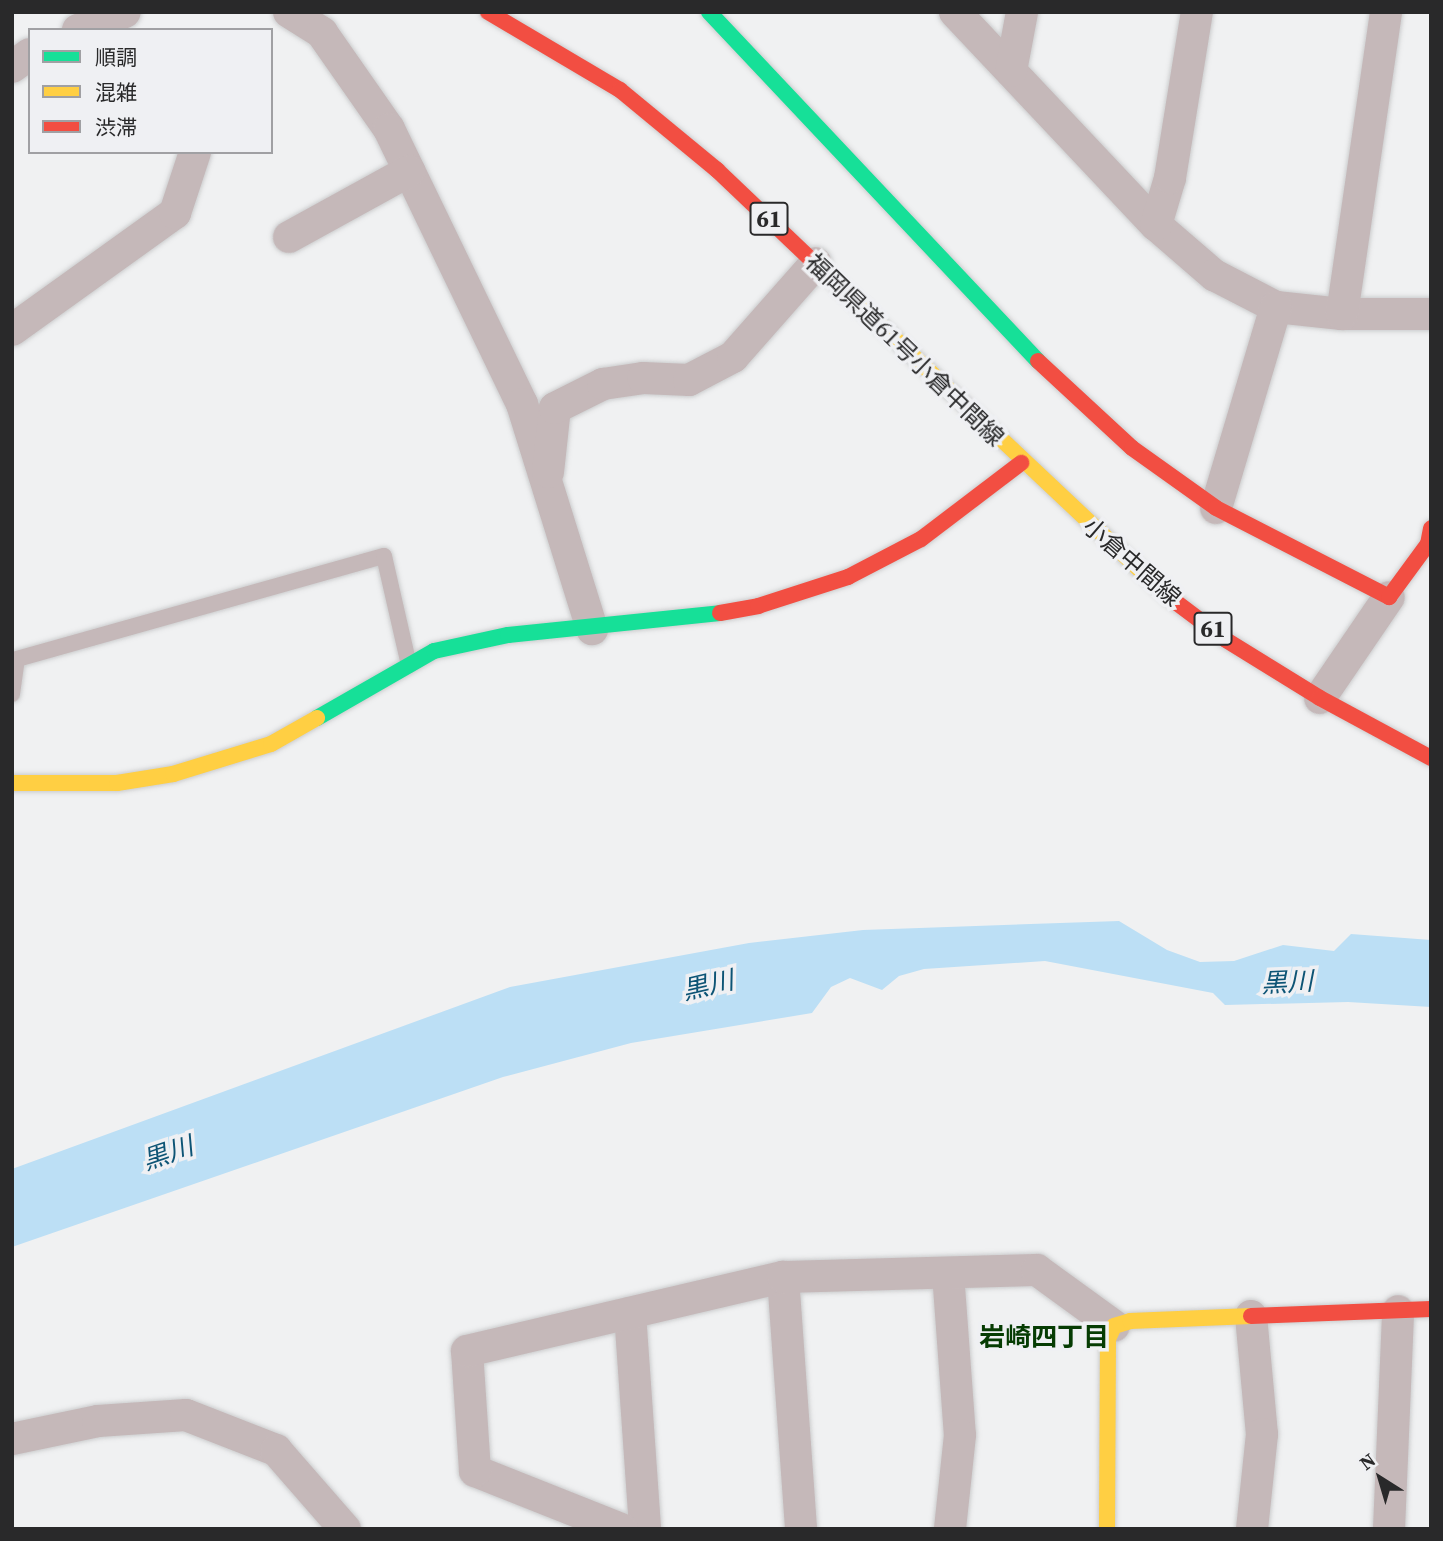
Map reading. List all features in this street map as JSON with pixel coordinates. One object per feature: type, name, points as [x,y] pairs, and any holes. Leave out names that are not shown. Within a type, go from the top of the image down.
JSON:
[{"type":"street","points":[[83,28],[125,12]]},
{"type":"street","points":[[135,12],[146,28]]},
{"type":"street","points":[[289,12],[322,33],[389,129],[410,171],[522,404],[592,629]]},
{"type":"street","name":"福岡県道61号小倉中間線","points":[[488,12],[620,90],[717,170],[1021,463]]},
{"type":"street","points":[[709,12],[1020,345],[1132,448],[1216,508],[1389,597]]},
{"type":"street","points":[[955,12],[1156,225],[1214,275],[1276,307],[1342,314],[1431,314]]},
{"type":"street","points":[[1010,71],[1022,12]]},
{"type":"street","points":[[1156,225],[1170,178],[1196,12]]},
{"type":"street","points":[[1342,314],[1386,12]]},
{"type":"street","points":[[12,67],[28,55]]},
{"type":"street","points":[[12,330],[175,213],[194,154]]},
{"type":"street","points":[[289,237],[410,171]]},
{"type":"street","points":[[547,483],[555,408],[603,384],[643,378],[690,380],[733,357],[816,263]]},
{"type":"street","points":[[1216,508],[1276,307]]},
{"type":"street","points":[[12,783],[117,783],[227,761],[326,716],[434,651],[508,635],[592,629],[758,606],[848,577],[921,539],[1021,463]]},
{"type":"street","name":"小倉中間線","points":[[1021,463],[1143,577],[1226,640],[1320,698],[1431,758]]},
{"type":"street","points":[[1320,698],[1430,539]]},
{"type":"street","points":[[621,1529],[475,1471],[467,1351],[783,1277],[1037,1270],[1114,1326]]},
{"type":"street","points":[[948,1273],[960,1435],[950,1529]]},
{"type":"street","points":[[783,1277],[801,1529]]},
{"type":"street","points":[[1107,1529],[1108,1339],[1114,1326],[1130,1321],[1431,1310]]},
{"type":"street","points":[[1389,1529],[1398,1311]]},
{"type":"street","points":[[630,1313],[645,1529]]},
{"type":"street","points":[[1251,1316],[1262,1434],[1252,1529]]},
{"type":"street","points":[[12,1439],[99,1421],[186,1415],[275,1450],[345,1529]]},
{"type":"lane","points":[[12,694],[17,659],[384,556],[409,665]]},
{"type":"water","name":"黒川","points":[[1119,921],[1167,950],[1200,962],[1234,961],[1283,945],[1334,951],[1351,934],[1431,940],[1431,1007],[1348,1002],[1225,1005],[1213,993],[1045,961],[924,969],[899,976],[882,990],[850,978],[831,987],[812,1013],[631,1043],[503,1077],[12,1247],[12,1169],[510,987],[749,943],[863,930]]},
{"type":"traffic: fast","points":[[709,12],[1038,361]]},
{"type":"traffic: fast","points":[[317,718],[434,651],[508,635],[720,613]]},
{"type":"traffic: slow","points":[[825,273],[1169,597]]},
{"type":"traffic: slow","points":[[12,783],[117,783],[173,774],[271,744],[317,718]]},
{"type":"traffic: slow","points":[[1107,1529],[1108,1339],[1114,1326],[1130,1321],[1251,1316]]},
{"type":"traffic: jam","points":[[488,12],[620,90],[717,170],[825,273]]},
{"type":"traffic: jam","points":[[1038,361],[1132,448],[1216,508],[1389,597],[1428,544],[1431,528]]},
{"type":"traffic: jam","points":[[720,613],[758,606],[848,577],[921,539],[1021,463]]},
{"type":"traffic: jam","points":[[1169,597],[1226,640],[1320,698],[1431,758]]},
{"type":"traffic: jam","points":[[1251,1316],[1431,1309]]},
{"type":"district","name":"岩崎四丁目","points":[[1044,1338]]}]
